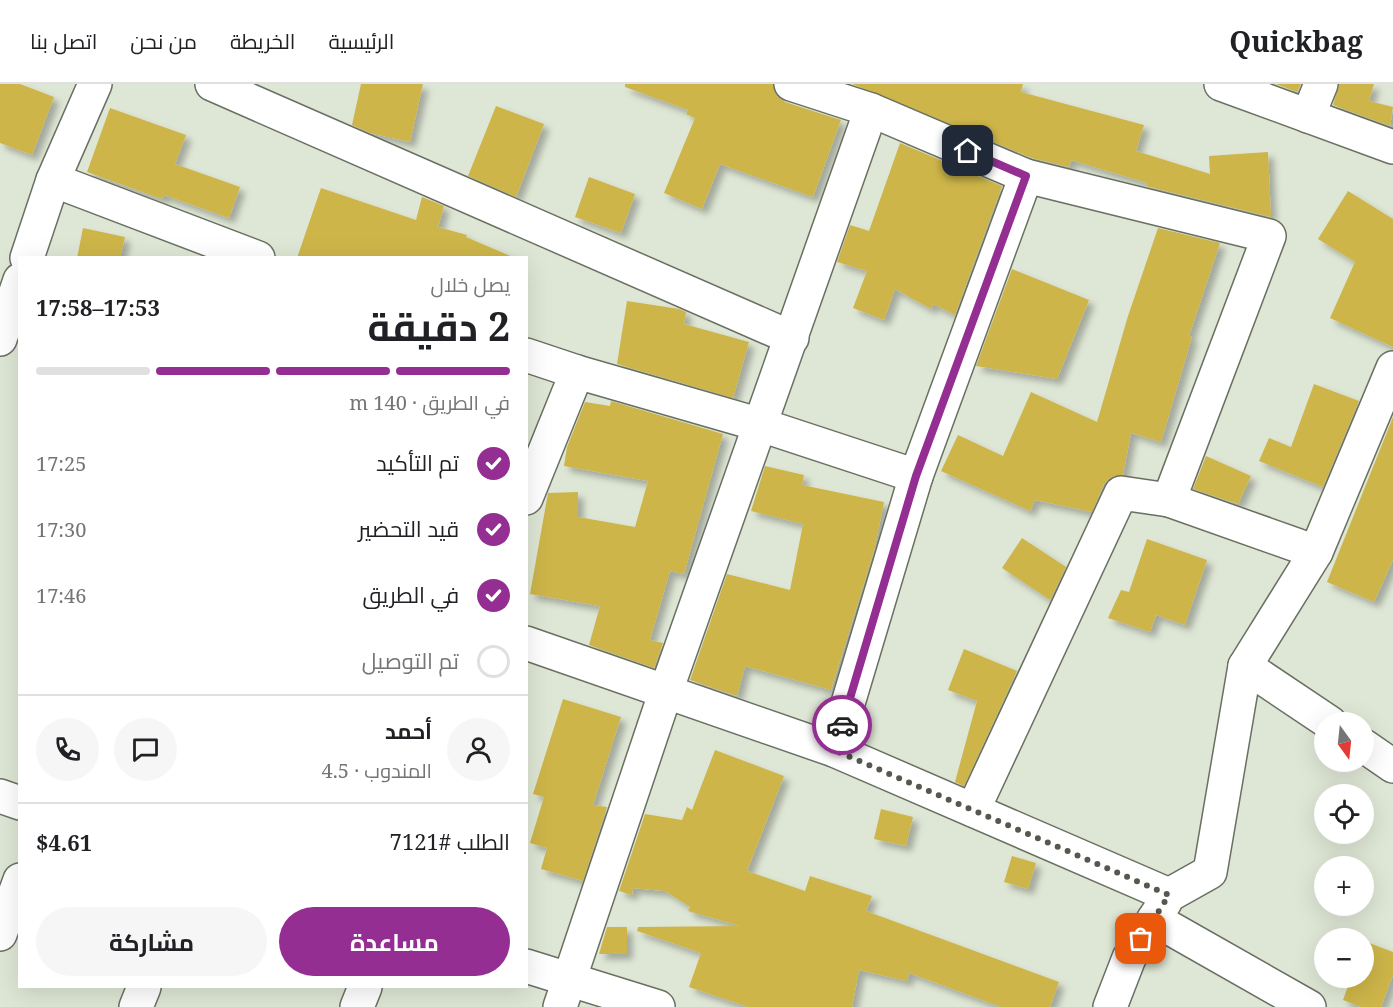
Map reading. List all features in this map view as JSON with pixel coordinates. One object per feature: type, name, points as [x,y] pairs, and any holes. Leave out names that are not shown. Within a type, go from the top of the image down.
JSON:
[{"type":"street","points":[[28,256],[52,180],[95,84]]},
{"type":"street","points":[[212,84],[792,338]]},
{"type":"street","points":[[791,84],[871,110],[1026,176],[1269,236],[1169,500]]},
{"type":"street","points":[[1221,84],[1393,147]]},
{"type":"street","points":[[1308,116],[1321,84]]},
{"type":"street","points":[[565,994],[666,691],[871,110]]},
{"type":"street","points":[[834,750],[916,476],[1026,176]]},
{"type":"street","points":[[52,180],[242,255]]},
{"type":"street","points":[[0,339],[18,286]]},
{"type":"street","points":[[528,356],[576,372],[761,425],[916,476]]},
{"type":"street","points":[[1110,1007],[1129,958],[1161,907],[1210,872],[1245,666],[1316,552],[1393,368]]},
{"type":"street","points":[[528,493],[576,372]]},
{"type":"street","points":[[973,810],[1121,493],[1169,500],[1316,552]]},
{"type":"street","points":[[528,644],[834,750],[973,810],[1161,907],[1309,1007]]},
{"type":"street","points":[[1245,666],[1314,713]]},
{"type":"street","points":[[1374,753],[1393,766]]},
{"type":"street","points":[[0,796],[18,802]]},
{"type":"street","points":[[0,934],[18,885]]},
{"type":"street","points":[[528,967],[565,994],[658,1007]]},
{"type":"street","points":[[136,1007],[144,988]]},
{"type":"street","points":[[357,1007],[365,988]]},
{"type":"building","points":[[0,84],[20,84],[54,97],[32,155],[0,143]]},
{"type":"building","points":[[361,84],[423,84],[410,142],[370,133],[352,125]]},
{"type":"building","points":[[625,84],[773,84],[777,96],[785,102],[841,120],[813,197],[720,164],[702,209],[664,193],[695,118],[686,114],[688,110],[625,87]]},
{"type":"building","points":[[852,84],[1023,84],[1021,92],[1144,125],[1136,151],[1210,174],[1209,156],[1268,152],[1271,217],[1146,186],[1147,183],[1071,160],[1069,167],[1032,158]]},
{"type":"building","points":[[1276,84],[1301,84],[1297,92]]},
{"type":"building","points":[[1339,84],[1374,84],[1369,101],[1393,107],[1390,126],[1333,105]]},
{"type":"building","points":[[496,106],[544,124],[516,197],[468,176]]},
{"type":"building","points":[[110,108],[186,135],[175,164],[240,187],[229,218],[164,195],[162,199],[87,172]]},
{"type":"building","points":[[900,143],[1002,186],[955,315],[933,304],[931,309],[895,289],[884,320],[853,308],[867,271],[837,262],[850,225],[869,231]]},
{"type":"building","points":[[589,177],[635,194],[621,233],[575,217]]},
{"type":"building","points":[[321,188],[416,220],[422,197],[444,206],[438,227],[467,235],[466,237],[510,256],[298,256]]},
{"type":"building","points":[[1348,191],[1393,219],[1393,347],[1330,318],[1355,262],[1318,239]]},
{"type":"building","points":[[83,228],[125,237],[120,256],[77,256]]},
{"type":"building","points":[[1158,228],[1220,243],[1189,336],[1192,337],[1161,442],[1131,433],[1123,475],[1112,477],[1104,484],[1092,512],[1035,500],[1030,511],[941,471],[958,435],[1003,456],[1031,392],[1097,422],[1128,316]]},
{"type":"building","points":[[1012,269],[1089,300],[1057,379],[976,366]]},
{"type":"building","points":[[627,301],[679,309],[686,312],[684,324],[749,342],[733,398],[617,364]]},
{"type":"building","points":[[1314,384],[1359,401],[1323,487],[1259,461],[1269,438],[1291,447]]},
{"type":"building","points":[[611,401],[723,434],[684,574],[670,571],[650,640],[663,643],[654,668],[589,645],[600,606],[530,594],[548,493],[578,492],[578,517],[635,527],[648,481],[564,466],[567,447],[585,402],[610,406]]},
{"type":"building","points":[[1393,417],[1393,560],[1374,602],[1327,582]]},
{"type":"building","points":[[1206,456],[1251,476],[1238,504],[1193,489]]},
{"type":"building","points":[[765,466],[804,475],[802,485],[884,502],[874,551],[831,690],[745,666],[737,696],[690,680],[727,574],[790,590],[803,524],[751,511]]},
{"type":"building","points":[[1022,538],[1066,567],[1050,600],[1002,568]]},
{"type":"building","points":[[1147,539],[1207,560],[1185,625],[1156,615],[1150,632],[1108,618],[1121,590],[1129,592]]},
{"type":"building","points":[[964,649],[1017,671],[964,786],[955,782],[977,701],[948,690]]},
{"type":"building","points":[[563,699],[621,717],[593,805],[607,807],[583,881],[541,869],[547,848],[530,843],[544,797],[533,794]]},
{"type":"building","points":[[715,750],[784,776],[747,871],[805,891],[810,876],[872,896],[866,911],[1059,982],[1050,1007],[1001,1007],[909,973],[907,981],[859,970],[852,1007],[748,1007],[689,987],[701,953],[637,931],[638,927],[740,926],[688,911],[690,907],[665,891],[633,888],[632,895],[619,891],[645,814],[682,820],[687,807],[692,810]]},
{"type":"building","points":[[881,809],[913,817],[906,846],[874,839]]},
{"type":"building","points":[[1012,856],[1036,863],[1028,889],[1004,882]]},
{"type":"building","points":[[607,927],[627,927],[627,954],[599,954]]},
{"type":"building","points":[[1374,945],[1393,952],[1393,975],[1381,1007],[1361,1007],[1343,1000],[1347,988],[1374,988]]},
{"type":"way so far","points":[[842,725],[834,750],[1169,895],[1141,939]]},
{"type":"route","points":[[842,725],[916,476],[1026,176],[968,151]]}]
